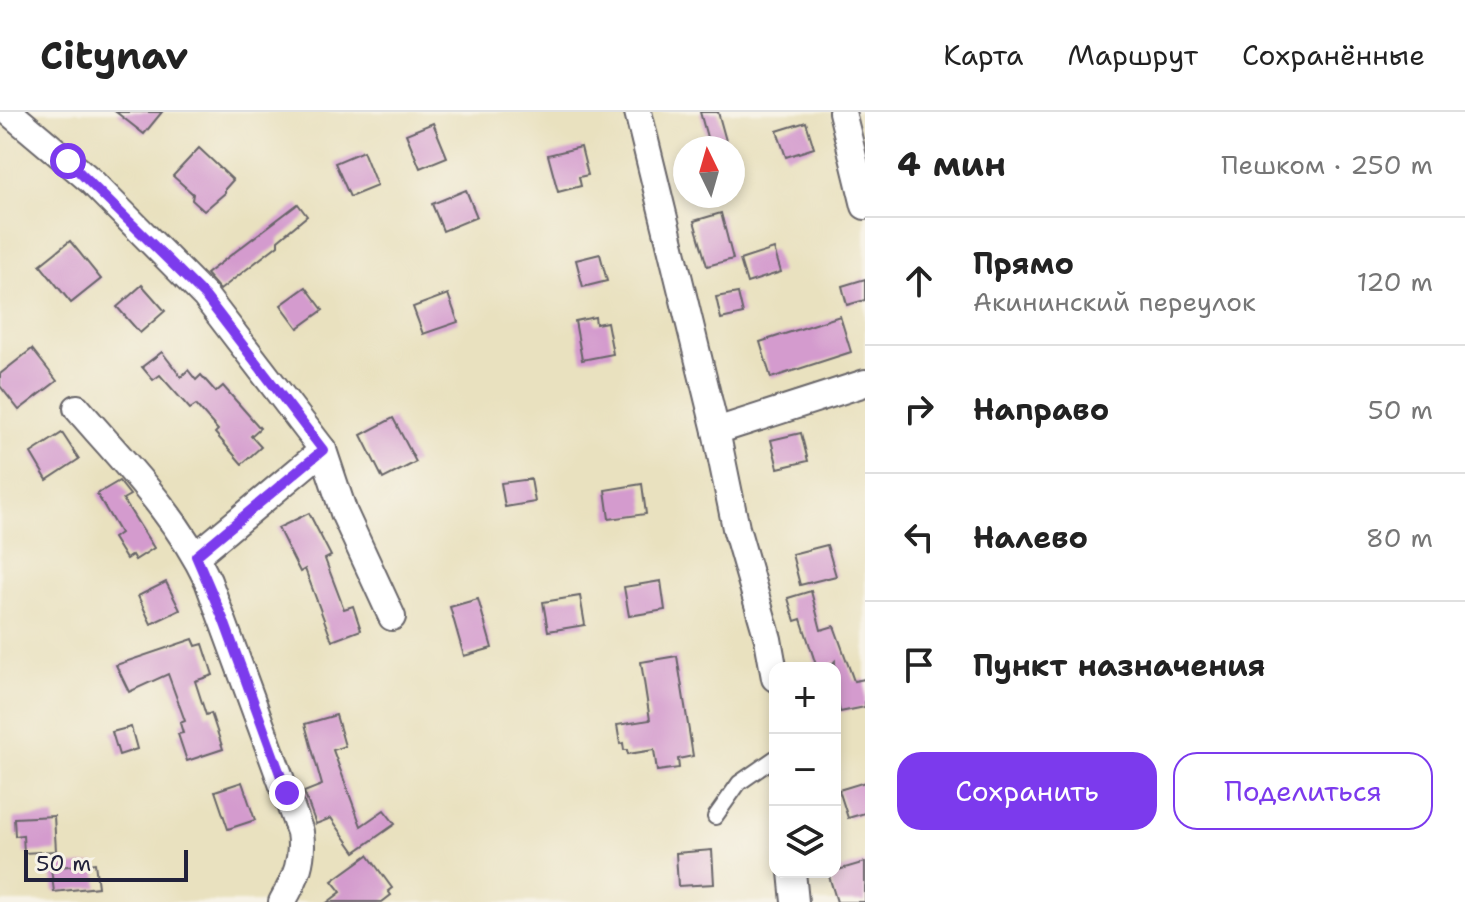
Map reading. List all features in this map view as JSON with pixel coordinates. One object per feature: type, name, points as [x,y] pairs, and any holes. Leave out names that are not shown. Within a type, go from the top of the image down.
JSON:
[{"type":"street","points":[[9,112],[91,181],[205,296],[323,450],[344,513],[392,617]]},
{"type":"street","points":[[638,112],[716,431],[736,528],[758,596],[772,662]]},
{"type":"street","points":[[842,112],[865,206]]},
{"type":"street","points":[[716,431],[865,383]]},
{"type":"street","points":[[77,408],[151,494],[196,556],[224,621],[300,832],[299,870],[282,902]]},
{"type":"street","points":[[196,556],[323,450]]},
{"type":"street","points":[[793,878],[795,902]]},
{"type":"lane","points":[[715,817],[739,783],[769,762]]},
{"type":"building","points":[[116,112],[162,112],[144,134]]},
{"type":"building","points":[[700,112],[718,112],[725,136],[707,136]]},
{"type":"building","points":[[806,122],[814,148],[786,157],[777,131]]},
{"type":"building","points":[[433,123],[447,157],[420,168],[406,134]]},
{"type":"building","points":[[581,147],[588,175],[579,177],[581,186],[558,192],[548,155]]},
{"type":"building","points":[[199,148],[233,180],[225,193],[204,211],[192,200],[193,194],[173,176]]},
{"type":"building","points":[[363,151],[377,186],[350,197],[335,163]]},
{"type":"building","points":[[466,190],[477,217],[443,231],[432,204]]},
{"type":"building","points":[[298,204],[307,216],[278,240],[278,245],[220,290],[206,274]]},
{"type":"building","points":[[721,213],[733,259],[707,266],[694,221]]},
{"type":"building","points":[[70,241],[101,279],[71,303],[40,265]]},
{"type":"building","points":[[774,249],[781,272],[747,283],[740,260]]},
{"type":"building","points":[[600,254],[607,281],[583,287],[576,260]]},
{"type":"building","points":[[865,279],[865,300],[847,305],[842,286]]},
{"type":"building","points":[[142,285],[165,311],[140,333],[117,307]]},
{"type":"building","points":[[306,287],[323,310],[298,328],[281,305]]},
{"type":"building","points":[[738,293],[743,314],[721,319],[716,297]]},
{"type":"building","points":[[448,294],[458,322],[423,334],[413,307]]},
{"type":"building","points":[[840,316],[851,352],[771,378],[760,342]]},
{"type":"building","points":[[595,317],[596,324],[607,322],[613,354],[582,360],[575,321]]},
{"type":"building","points":[[32,349],[57,381],[19,410],[0,386],[0,374]]},
{"type":"building","points":[[162,352],[181,377],[188,370],[196,380],[201,375],[216,392],[223,386],[260,428],[251,436],[261,447],[242,464],[196,405],[190,409],[160,375],[153,380],[142,367]]},
{"type":"building","points":[[393,418],[416,462],[383,479],[361,435]]},
{"type":"building","points":[[62,433],[79,459],[47,480],[31,453]]},
{"type":"building","points":[[801,433],[808,461],[778,468],[771,440]]},
{"type":"building","points":[[531,479],[535,502],[505,507],[501,483]]},
{"type":"building","points":[[119,481],[130,495],[123,499],[154,548],[135,560],[132,555],[126,559],[113,538],[120,533],[97,494]]},
{"type":"building","points":[[642,484],[646,514],[609,519],[605,490]]},
{"type":"building","points":[[309,513],[331,556],[325,559],[344,609],[353,606],[361,630],[332,641],[305,569],[300,572],[278,528]]},
{"type":"building","points":[[827,545],[836,576],[800,585],[792,554]]},
{"type":"building","points":[[661,581],[665,610],[629,616],[624,587]]},
{"type":"building","points":[[166,582],[180,610],[151,624],[138,596]]},
{"type":"building","points":[[811,591],[821,630],[834,626],[854,681],[865,679],[865,707],[841,712],[841,662],[815,662],[801,619],[795,621],[788,598]]},
{"type":"building","points":[[580,596],[585,625],[548,631],[543,602]]},
{"type":"building","points":[[478,599],[492,648],[464,656],[450,607]]},
{"type":"building","points":[[193,639],[196,646],[203,644],[213,675],[195,681],[206,715],[211,713],[223,749],[187,761],[178,734],[183,733],[180,723],[185,721],[168,674],[129,692],[116,665]]},
{"type":"building","points":[[677,656],[693,756],[678,759],[679,768],[657,771],[654,750],[628,754],[623,743],[620,744],[617,725],[650,720],[641,662]]},
{"type":"building","points":[[336,715],[345,746],[333,750],[361,826],[384,810],[395,824],[355,852],[331,818],[316,824],[304,792],[322,785],[305,724]]},
{"type":"building","points":[[131,727],[137,749],[119,755],[112,732]]},
{"type":"building","points":[[242,782],[255,820],[228,829],[215,791]]},
{"type":"building","points":[[865,782],[865,813],[848,818],[841,789]]},
{"type":"building","points":[[54,816],[56,851],[24,853],[23,835],[15,836],[14,818]]},
{"type":"building","points":[[712,850],[714,884],[678,886],[676,853]]},
{"type":"building","points":[[368,855],[392,888],[388,891],[391,895],[382,902],[328,902],[341,892],[332,881]]},
{"type":"building","points":[[865,862],[865,902],[837,902],[830,878],[841,878],[841,869]]},
{"type":"building","points":[[95,863],[98,887],[54,892],[51,868]]},
{"type":"route","points":[[68,161],[205,296],[323,450],[196,556],[224,621],[287,793]]}]
